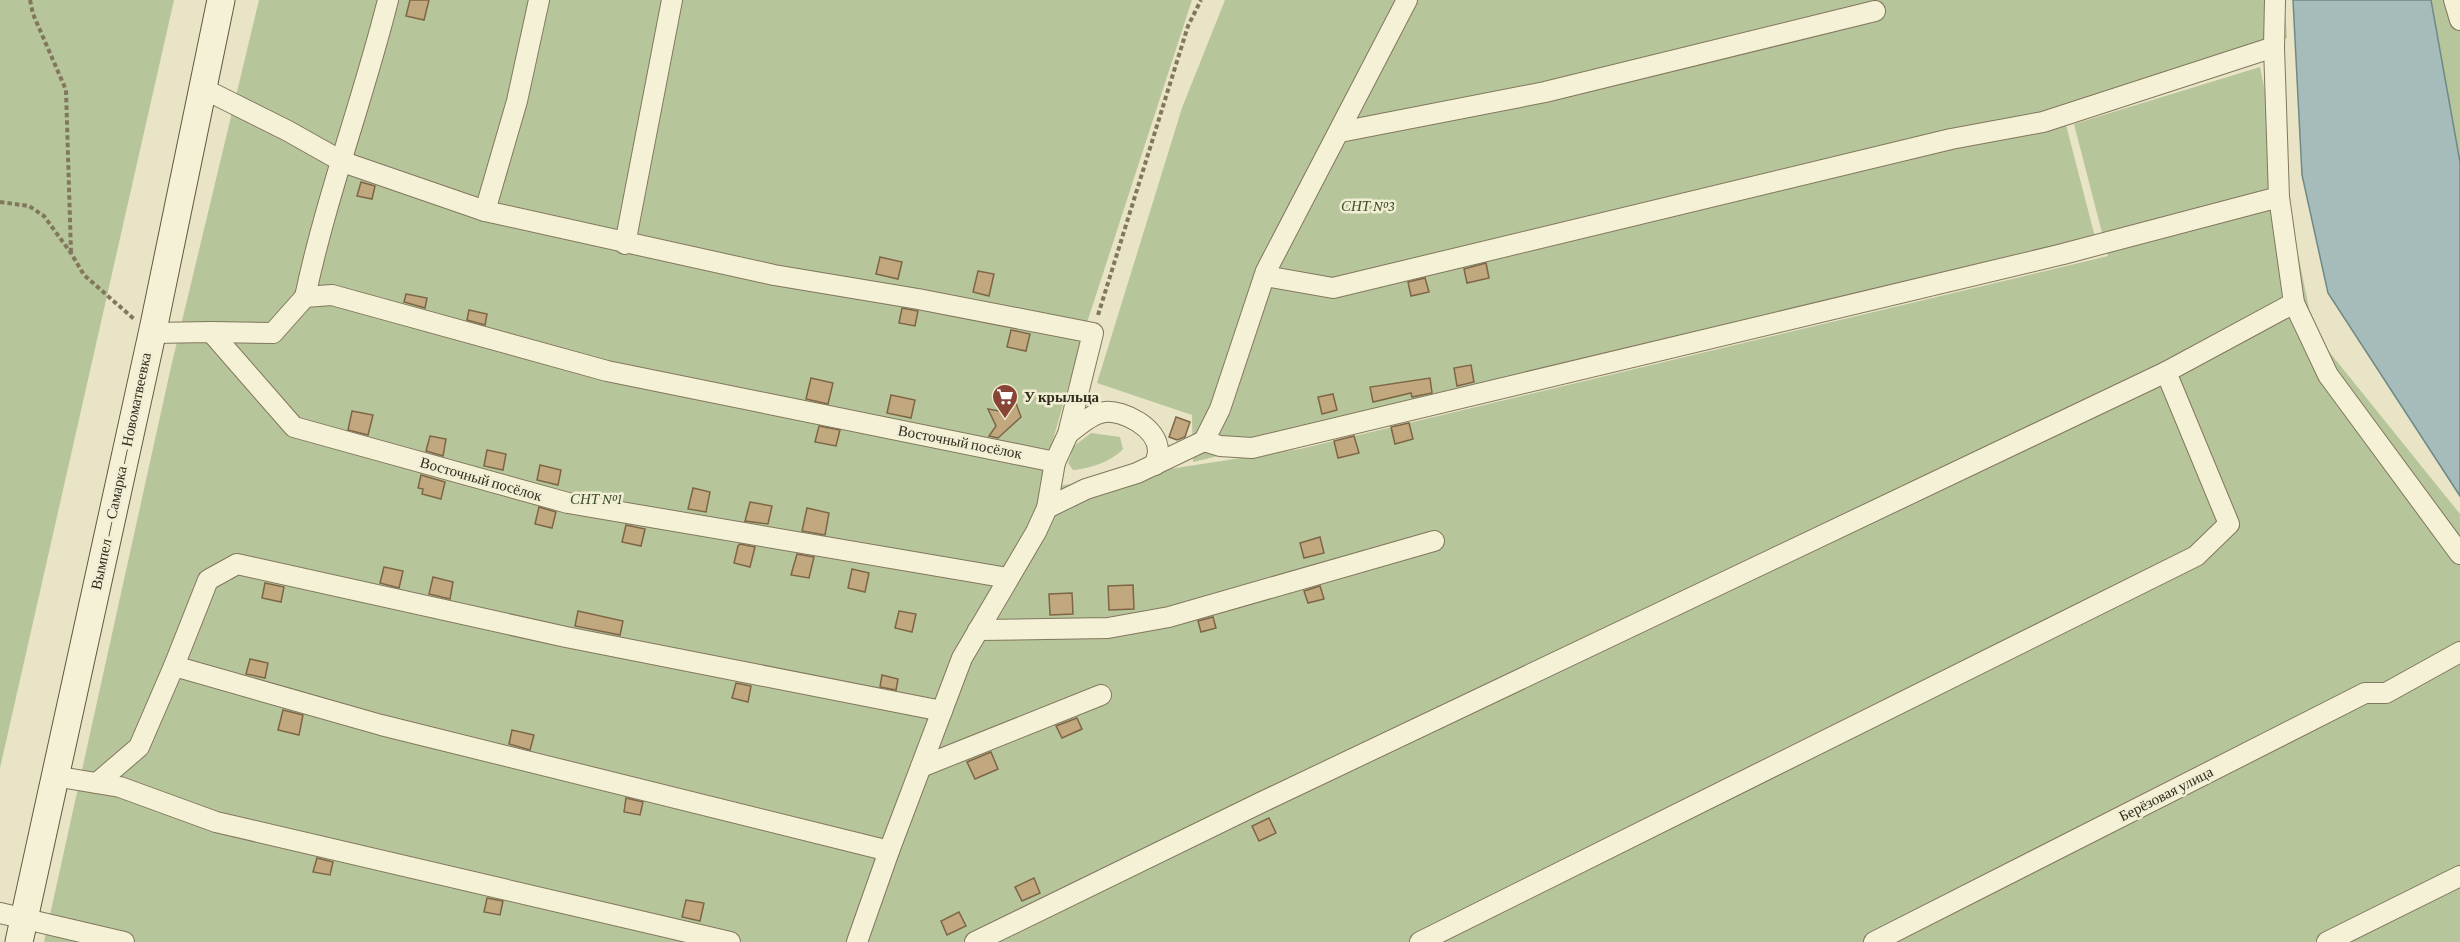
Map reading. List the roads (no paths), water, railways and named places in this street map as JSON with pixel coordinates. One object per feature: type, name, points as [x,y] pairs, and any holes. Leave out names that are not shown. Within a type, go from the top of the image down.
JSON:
[{"type":"main road","name":"Вымпел — Самарка — Новоматвеевка","points":[[14,925],[54,776],[221,0]]},
{"type":"street","points":[[151,333],[273,333],[305,297],[316,244],[343,162],[388,0]]},
{"type":"street","points":[[485,210],[517,101],[539,0]]},
{"type":"street","points":[[625,244],[672,0]]},
{"type":"street","points":[[1047,508],[1086,489],[1155,465],[1204,441],[1220,409],[1264,276],[1407,0]]},
{"type":"street","points":[[2276,0],[2274,46],[2279,198],[2294,303],[2328,375],[2460,554]]},
{"type":"street","points":[[2454,0],[2460,20]]},
{"type":"street","points":[[1340,132],[1545,92],[1875,11]]},
{"type":"street","points":[[1264,276],[1333,288],[1951,139],[2043,122],[2274,46]]},
{"type":"street","points":[[202,88],[288,131],[343,162],[485,210],[625,244],[774,276],[918,298],[1092,333],[1068,434],[1055,462],[1047,508],[962,658],[857,942]]},
{"type":"street","points":[[1204,441],[1220,446],[1252,448],[2063,254],[2279,198]]},
{"type":"street","name":"Восточный посёлок","points":[[305,297],[332,295],[607,371],[1055,462]]},
{"type":"street","points":[[975,942],[1260,803],[2166,372],[2294,303]]},
{"type":"street","name":"Восточный посёлок","points":[[211,332],[294,427],[568,503],[1008,578]]},
{"type":"street","points":[[1420,942],[2196,556],[2229,524],[2166,372]]},
{"type":"street","points":[[1068,434],[1083,422],[1102,412],[1119,413],[1145,426],[1154,437],[1159,449],[1155,465]]},
{"type":"street","points":[[978,630],[1108,628],[1169,616],[1434,541]]},
{"type":"street","points":[[97,783],[139,747],[208,580],[237,564],[566,637],[942,711]]},
{"type":"street","name":"Берёзовая улица","points":[[1874,942],[2366,693],[2386,693],[2460,652]]},
{"type":"street","points":[[174,666],[381,725],[889,851]]},
{"type":"street","points":[[921,767],[1101,695]]},
{"type":"street","points":[[54,776],[120,788],[216,822],[730,942]]},
{"type":"street","points":[[2327,942],[2460,876]]},
{"type":"street","points":[[14,925],[124,942]]},
{"type":"water","points":[[2293,0],[2431,0],[2460,162],[2460,496],[2328,293],[2302,175]]},
{"type":"place","name":"У крыльца","points":[[1005,420]]},
{"type":"park label","name":"СНТ №3","points":[[1368,206]]},
{"type":"park label","name":"СНТ №1","points":[[596,499]]}]
